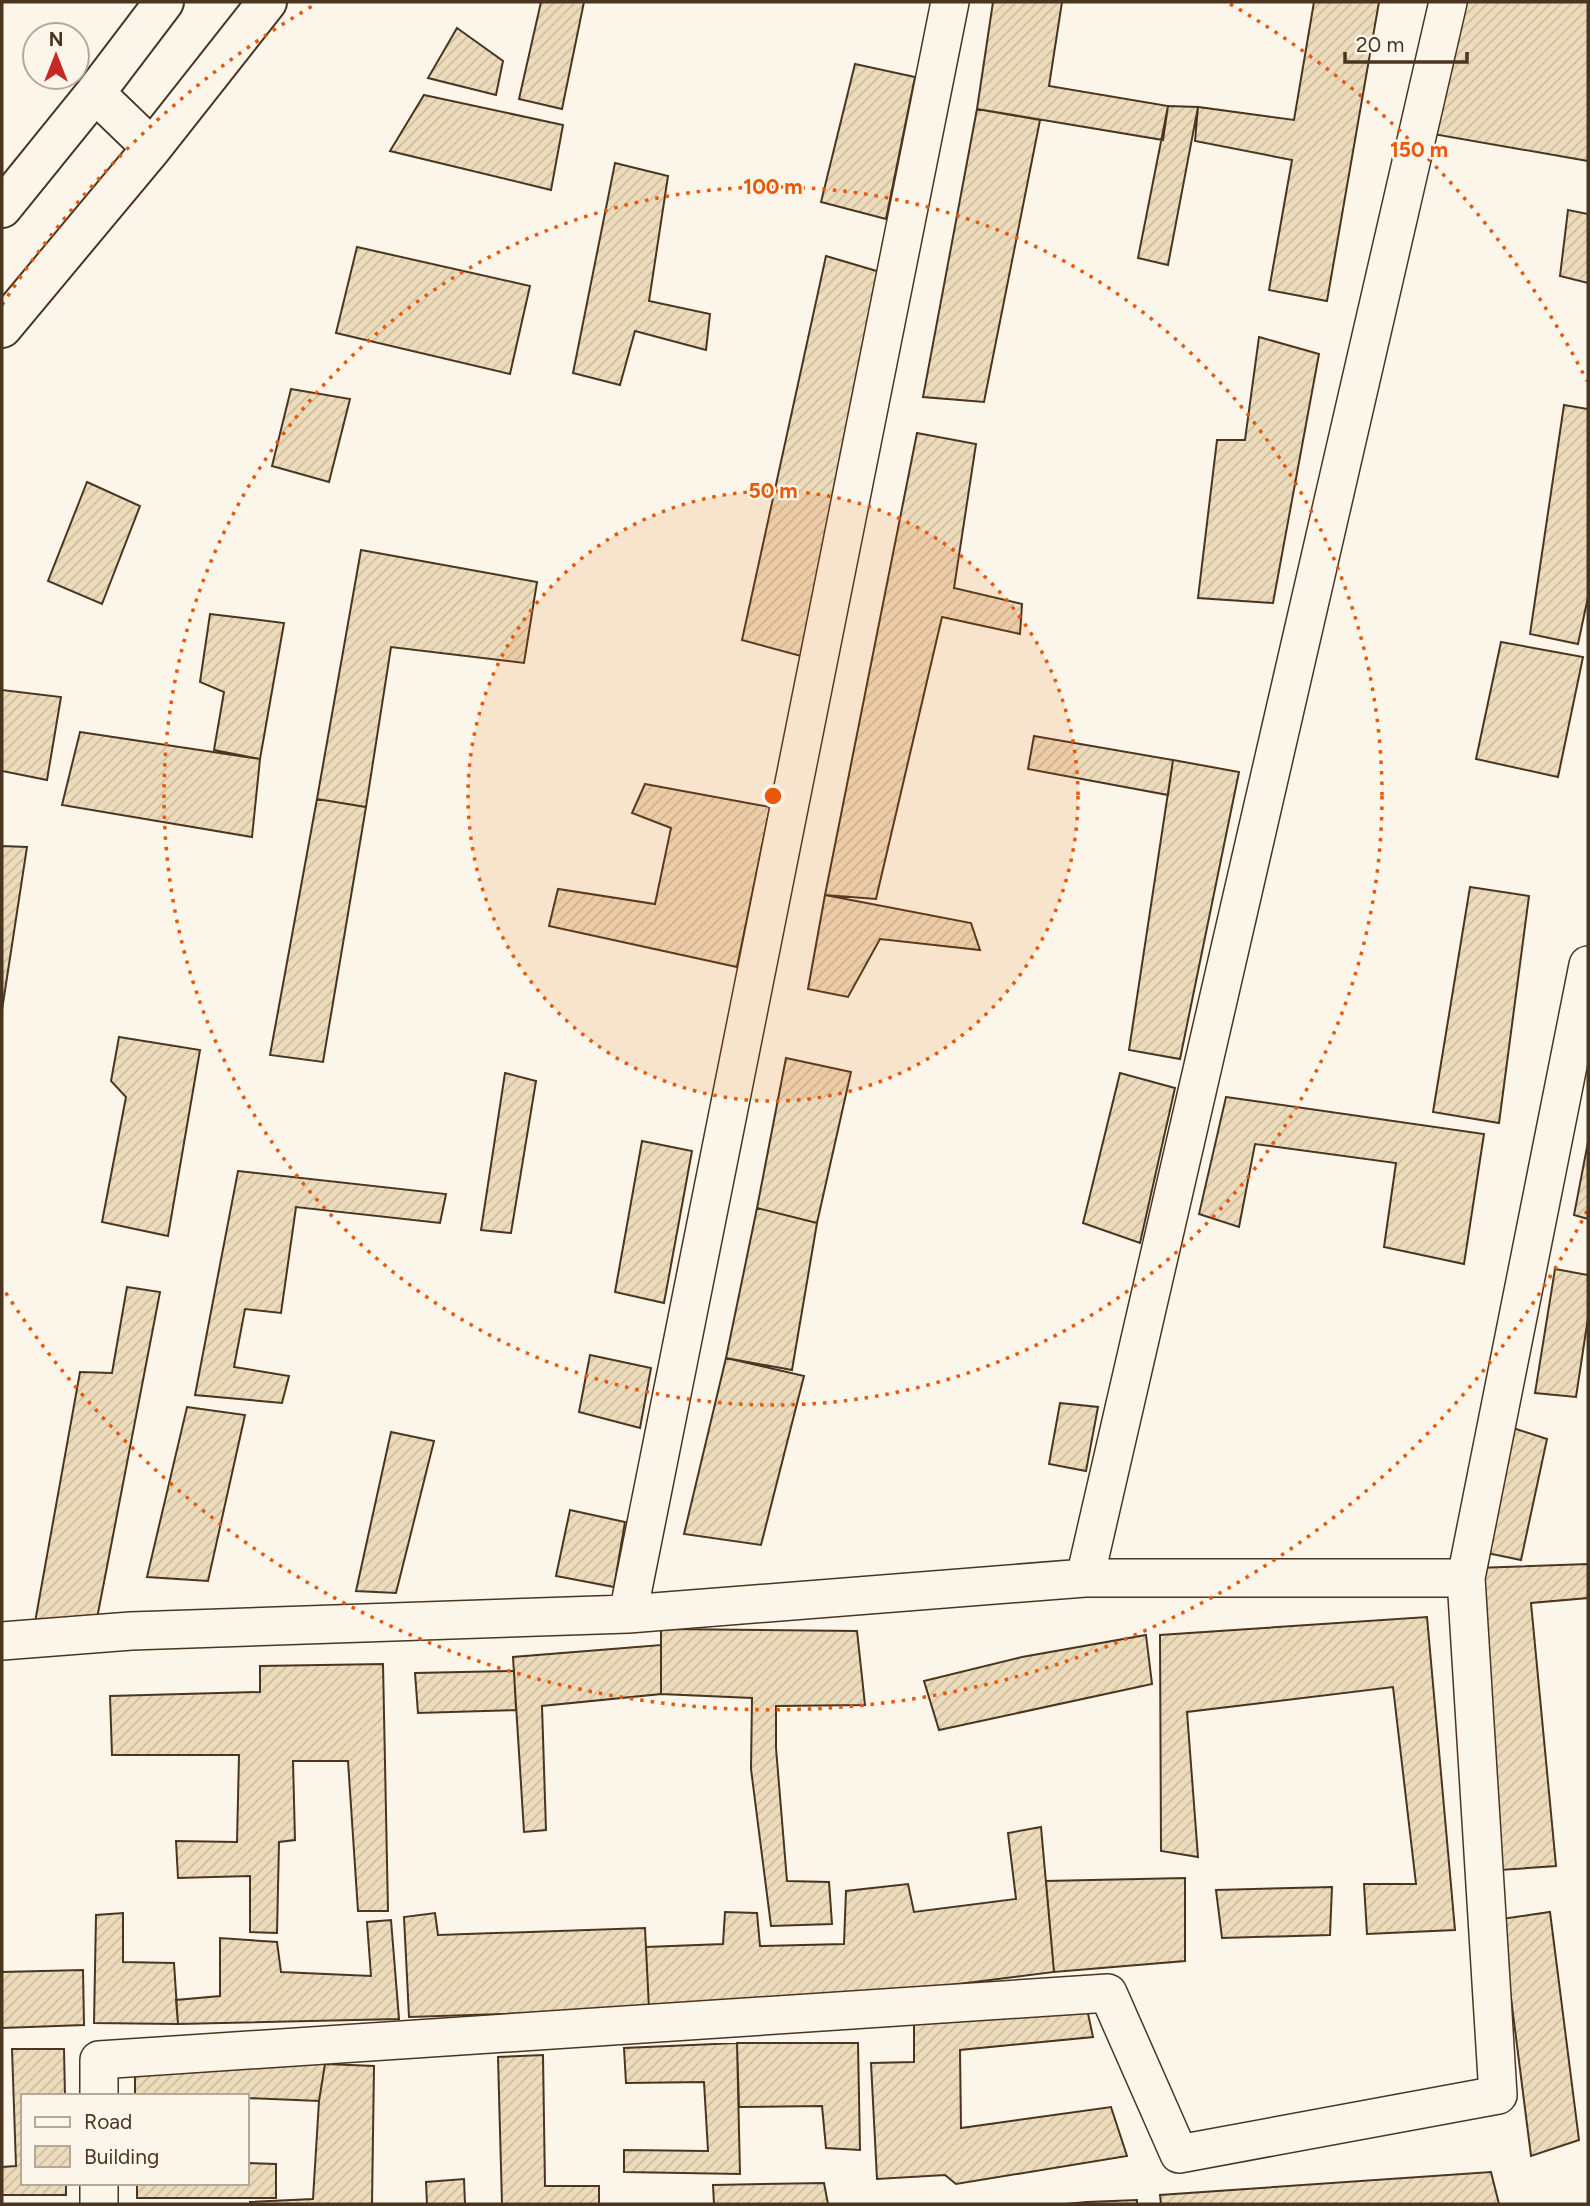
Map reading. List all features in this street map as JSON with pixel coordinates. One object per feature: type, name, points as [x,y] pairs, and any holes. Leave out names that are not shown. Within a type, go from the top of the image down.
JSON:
[{"type":"highway","points":[[2,208],[164,2]]},
{"type":"highway","points":[[2,328],[152,148],[267,2]]},
{"type":"highway","points":[[95,93],[152,148]]},
{"type":"street","points":[[628,1614],[950,2]]},
{"type":"street","points":[[1085,1578],[1448,2]]},
{"type":"street","points":[[99,2094],[99,2060],[1108,1993],[1180,2154],[1498,2095],[1466,1578],[1588,965]]},
{"type":"street","points":[[2,1641],[131,1631],[628,1614],[1085,1578],[1466,1578]]},
{"type":"street","points":[[99,2185],[99,2204]]},
{"type":"building","points":[[541,2],[584,2],[562,109],[519,99]]},
{"type":"building","points":[[993,2],[1062,2],[1049,86],[1168,106],[1163,140],[977,109]]},
{"type":"building","points":[[1314,2],[1379,2],[1327,301],[1269,290],[1292,160],[1195,141],[1198,107],[1294,120]]},
{"type":"building","points":[[1451,2],[1588,2],[1588,161],[1433,134]]},
{"type":"building","points":[[457,28],[503,61],[496,95],[428,78]]},
{"type":"building","points":[[855,64],[915,77],[886,219],[821,202]]},
{"type":"building","points":[[424,95],[563,125],[551,190],[390,151]]},
{"type":"building","points":[[1168,106],[1198,107],[1168,265],[1138,258]]},
{"type":"building","points":[[977,109],[1040,120],[984,402],[923,397]]},
{"type":"building","points":[[615,163],[668,176],[649,301],[710,314],[706,350],[635,331],[620,385],[573,373]]},
{"type":"building","points":[[1568,210],[1588,214],[1588,283],[1560,276]]},
{"type":"building","points":[[357,247],[530,286],[510,374],[336,333]]},
{"type":"building","points":[[826,256],[880,272],[801,656],[742,640]]},
{"type":"building","points":[[1259,337],[1319,354],[1273,603],[1198,598],[1217,440],[1245,440]]},
{"type":"building","points":[[291,389],[350,399],[329,482],[272,466]]},
{"type":"building","points":[[1564,405],[1588,409],[1588,597],[1578,644],[1530,634]]},
{"type":"building","points":[[917,433],[976,444],[954,588],[1022,604],[1020,634],[942,617],[876,899],[825,895]]},
{"type":"building","points":[[87,482],[140,506],[102,604],[48,581]]},
{"type":"building","points":[[361,550],[537,582],[524,663],[391,647],[366,807],[317,799]]},
{"type":"building","points":[[210,614],[284,623],[260,759],[214,750],[224,692],[200,682]]},
{"type":"building","points":[[1501,642],[1583,657],[1558,777],[1476,759]]},
{"type":"building","points":[[2,690],[61,697],[47,780],[2,771]]},
{"type":"building","points":[[80,732],[260,759],[252,837],[62,805]]},
{"type":"building","points":[[1034,736],[1173,760],[1168,795],[1028,769]]},
{"type":"building","points":[[1173,760],[1239,772],[1180,1059],[1129,1050]]},
{"type":"building","points":[[645,784],[770,807],[737,967],[549,926],[558,889],[655,904],[671,828],[632,813]]},
{"type":"building","points":[[317,799],[366,807],[323,1062],[270,1055]]},
{"type":"building","points":[[2,846],[27,847],[2,1010]]},
{"type":"building","points":[[1470,887],[1529,896],[1499,1123],[1433,1112]]},
{"type":"building","points":[[825,895],[971,923],[980,950],[880,939],[848,997],[808,989]]},
{"type":"building","points":[[119,1037],[200,1050],[168,1236],[102,1222],[126,1097],[111,1081]]},
{"type":"building","points":[[786,1058],[851,1072],[817,1223],[757,1208]]},
{"type":"building","points":[[505,1073],[536,1081],[511,1233],[481,1230]]},
{"type":"building","points":[[1120,1073],[1175,1088],[1140,1243],[1083,1223]]},
{"type":"building","points":[[1226,1097],[1484,1134],[1464,1264],[1384,1247],[1396,1163],[1255,1144],[1239,1227],[1199,1214]]},
{"type":"building","points":[[642,1141],[692,1151],[664,1303],[615,1292]]},
{"type":"building","points":[[1588,1142],[1588,1219],[1574,1215]]},
{"type":"building","points":[[238,1171],[446,1194],[440,1223],[296,1207],[281,1313],[245,1309],[234,1367],[289,1376],[282,1403],[195,1395]]},
{"type":"building","points":[[757,1208],[817,1223],[792,1370],[726,1358]]},
{"type":"building","points":[[1555,1269],[1588,1275],[1588,1318],[1576,1397],[1535,1393]]},
{"type":"building","points":[[127,1287],[160,1292],[94,1634],[32,1639],[80,1372],[112,1373]]},
{"type":"building","points":[[590,1355],[651,1368],[640,1428],[579,1412]]},
{"type":"building","points":[[726,1358],[804,1376],[761,1545],[684,1534]]},
{"type":"building","points":[[1060,1403],[1098,1407],[1086,1471],[1049,1464]]},
{"type":"building","points":[[187,1407],[245,1415],[208,1581],[147,1577]]},
{"type":"building","points":[[1513,1428],[1547,1439],[1521,1560],[1487,1553]]},
{"type":"building","points":[[391,1432],[434,1441],[396,1593],[356,1591]]},
{"type":"building","points":[[570,1510],[625,1522],[614,1587],[556,1576]]},
{"type":"building","points":[[1588,1564],[1588,1598],[1531,1603],[1556,1866],[1500,1870],[1476,1568]]},
{"type":"building","points":[[1427,1617],[1455,1930],[1367,1934],[1364,1884],[1416,1884],[1393,1687],[1187,1712],[1198,1857],[1161,1851],[1160,1635]]},
{"type":"building","points":[[661,1629],[857,1631],[865,1705],[776,1706],[776,1748],[787,1881],[829,1882],[832,1924],[771,1926],[751,1769],[752,1698],[661,1694]]},
{"type":"building","points":[[1146,1635],[1152,1684],[939,1730],[924,1681],[1022,1657]]},
{"type":"building","points":[[661,1645],[661,1694],[542,1706],[546,1830],[524,1832],[513,1657]]},
{"type":"building","points":[[383,1664],[388,1911],[358,1911],[348,1761],[293,1761],[295,1840],[279,1842],[277,1933],[250,1932],[250,1876],[178,1878],[176,1841],[237,1842],[239,1755],[112,1755],[110,1696],[260,1692],[260,1666]]},
{"type":"building","points":[[514,1671],[516,1710],[418,1713],[415,1673]]},
{"type":"building","points":[[1041,1827],[1054,1972],[775,2007],[649,2009],[646,1947],[723,1944],[725,1912],[757,1913],[760,1946],[844,1944],[846,1891],[908,1884],[914,1912],[1016,1899],[1008,1833]]},
{"type":"building","points":[[1185,1878],[1185,1961],[1054,1972],[1046,1881]]},
{"type":"building","points":[[1332,1887],[1330,1935],[1222,1938],[1216,1890]]},
{"type":"building","points":[[1550,1912],[1579,2140],[1531,2156],[1501,1919]]},
{"type":"building","points":[[123,1913],[123,1962],[174,1963],[178,2024],[94,2023],[96,1915]]},
{"type":"building","points":[[435,1913],[438,1935],[645,1928],[649,2009],[409,2017],[404,1917]]},
{"type":"building","points":[[391,1920],[399,2019],[178,2024],[176,2000],[220,1996],[220,1938],[277,1942],[281,1972],[371,1976],[367,1922]]},
{"type":"building","points":[[83,1970],[84,2025],[2,2028],[2,1972]]},
{"type":"building","points":[[1087,2009],[1093,2037],[960,2050],[961,2128],[1111,2107],[1127,2156],[956,2184],[945,2175],[877,2179],[871,2063],[914,2062],[914,2024]]},
{"type":"building","points":[[737,2043],[858,2043],[860,2150],[826,2148],[822,2106],[739,2107]]},
{"type":"building","points":[[737,2043],[740,2174],[624,2172],[624,2150],[708,2151],[704,2082],[626,2083],[624,2048]]},
{"type":"building","points":[[12,2049],[64,2049],[65,2094],[21,2094],[21,2185],[66,2185],[66,2195],[2,2195],[2,2167],[16,2166]]},
{"type":"building","points":[[543,2055],[545,2186],[599,2186],[599,2204],[502,2204],[498,2057]]},
{"type":"building","points":[[237,2061],[325,2064],[319,2101],[248,2098],[248,2094],[135,2094],[135,2069]]},
{"type":"building","points":[[325,2064],[374,2066],[372,2204],[250,2204],[313,2199],[319,2101]]},
{"type":"building","points":[[248,2163],[276,2164],[276,2198],[137,2198],[137,2185],[248,2185]]},
{"type":"building","points":[[1491,2172],[1499,2204],[1161,2204],[1160,2195]]},
{"type":"building","points":[[464,2179],[465,2204],[427,2204],[426,2182]]},
{"type":"building","points":[[824,2183],[828,2204],[714,2204],[713,2185]]},
{"type":"building","points":[[1137,2200],[1137,2204],[1065,2204],[1087,2202]]}]
